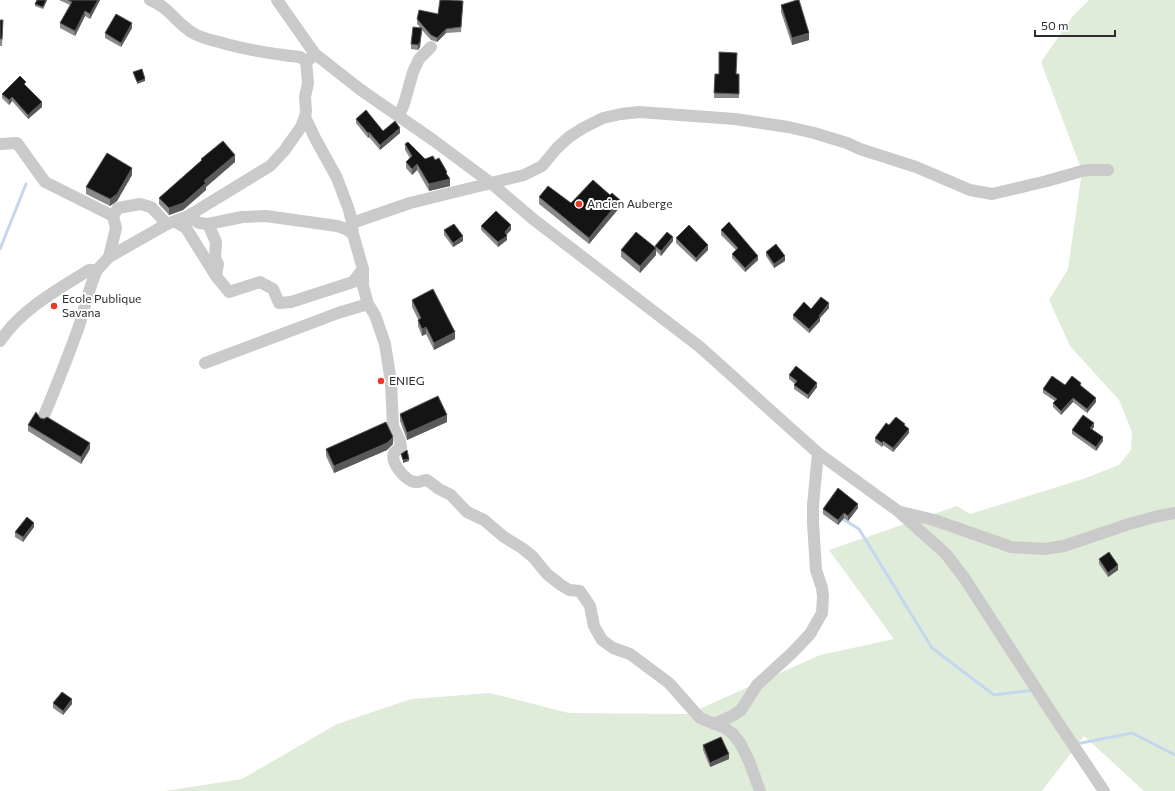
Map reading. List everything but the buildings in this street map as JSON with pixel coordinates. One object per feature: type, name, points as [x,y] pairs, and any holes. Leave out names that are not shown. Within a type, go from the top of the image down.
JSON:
[{"type":"street","points":[[150,0],[163,6],[184,28],[195,34],[217,42],[251,50],[311,58]]},
{"type":"street","points":[[277,0],[311,58],[399,116],[491,184],[551,233],[700,347],[818,453],[898,511],[946,554],[965,579],[1046,705],[1104,791]]},
{"type":"street","points":[[399,116],[413,72],[419,59],[431,47]]},
{"type":"street","points":[[43,418],[64,368],[92,280],[97,270],[109,257],[171,223],[188,216],[270,166],[284,151],[301,127],[306,111],[305,97],[311,58]]},
{"type":"street","points":[[188,216],[199,223],[208,224],[242,217],[266,216],[352,229],[410,203],[524,175],[542,166],[557,148],[569,137],[583,128],[603,118],[639,112],[735,119],[814,132],[860,149],[916,166],[970,190],[992,194],[1082,171],[1108,170]]},
{"type":"street","points":[[305,116],[343,192],[363,269],[363,286],[368,304],[375,315],[385,344],[392,382],[393,426],[400,441],[401,447],[394,453],[394,464],[399,471],[413,482],[416,483],[427,480],[439,490],[451,495],[468,512],[494,526],[504,537],[522,548],[547,574],[561,585],[569,590],[580,591],[590,606],[594,626],[602,640],[613,648],[630,654],[669,683],[700,718],[725,728],[733,734],[740,743],[749,761],[760,791]]},
{"type":"street","points":[[0,144],[17,143],[45,182],[113,216]]},
{"type":"street","points":[[109,257],[116,228],[113,216],[118,208],[140,204],[151,207],[171,223],[186,228],[216,276],[229,292],[260,282],[273,289],[279,302],[291,302],[353,282],[363,269]]},
{"type":"street","points":[[208,224],[216,242],[215,257],[218,264],[216,276]]},
{"type":"street","points":[[0,341],[19,318],[36,304],[89,270],[97,270]]},
{"type":"street","points":[[205,363],[338,313],[368,304]]},
{"type":"street","points":[[714,724],[734,715],[741,710],[761,680],[791,654],[810,634],[822,613],[823,596],[821,583],[816,570],[813,523],[813,504],[818,453]]},
{"type":"street","points":[[898,511],[934,520],[1011,547],[1044,549],[1064,546],[1129,524],[1175,513]]},
{"type":"green space","points":[[1089,0],[1175,0],[1175,791],[1144,791],[1084,736],[1042,791],[165,791],[242,779],[337,724],[411,699],[490,693],[569,713],[688,714],[820,655],[894,639],[829,550],[957,506],[970,514],[1083,479],[1119,465],[1131,450],[1132,432],[1119,400],[1070,346],[1049,300],[1068,269],[1082,171],[1041,62],[1073,16]]},
{"type":"waterway","points":[[0,249],[26,184]]},
{"type":"waterway","points":[[843,519],[859,529],[932,648],[994,695],[1033,690]]},
{"type":"waterway","points":[[1076,744],[1132,733],[1175,755]]},
{"type":"place","name":"Ancien Auberge","points":[[579,204]]},
{"type":"place","name":"Ecole Publique Savana","points":[[54,306]]},
{"type":"place","name":"ENIEG","points":[[381,381]]}]
